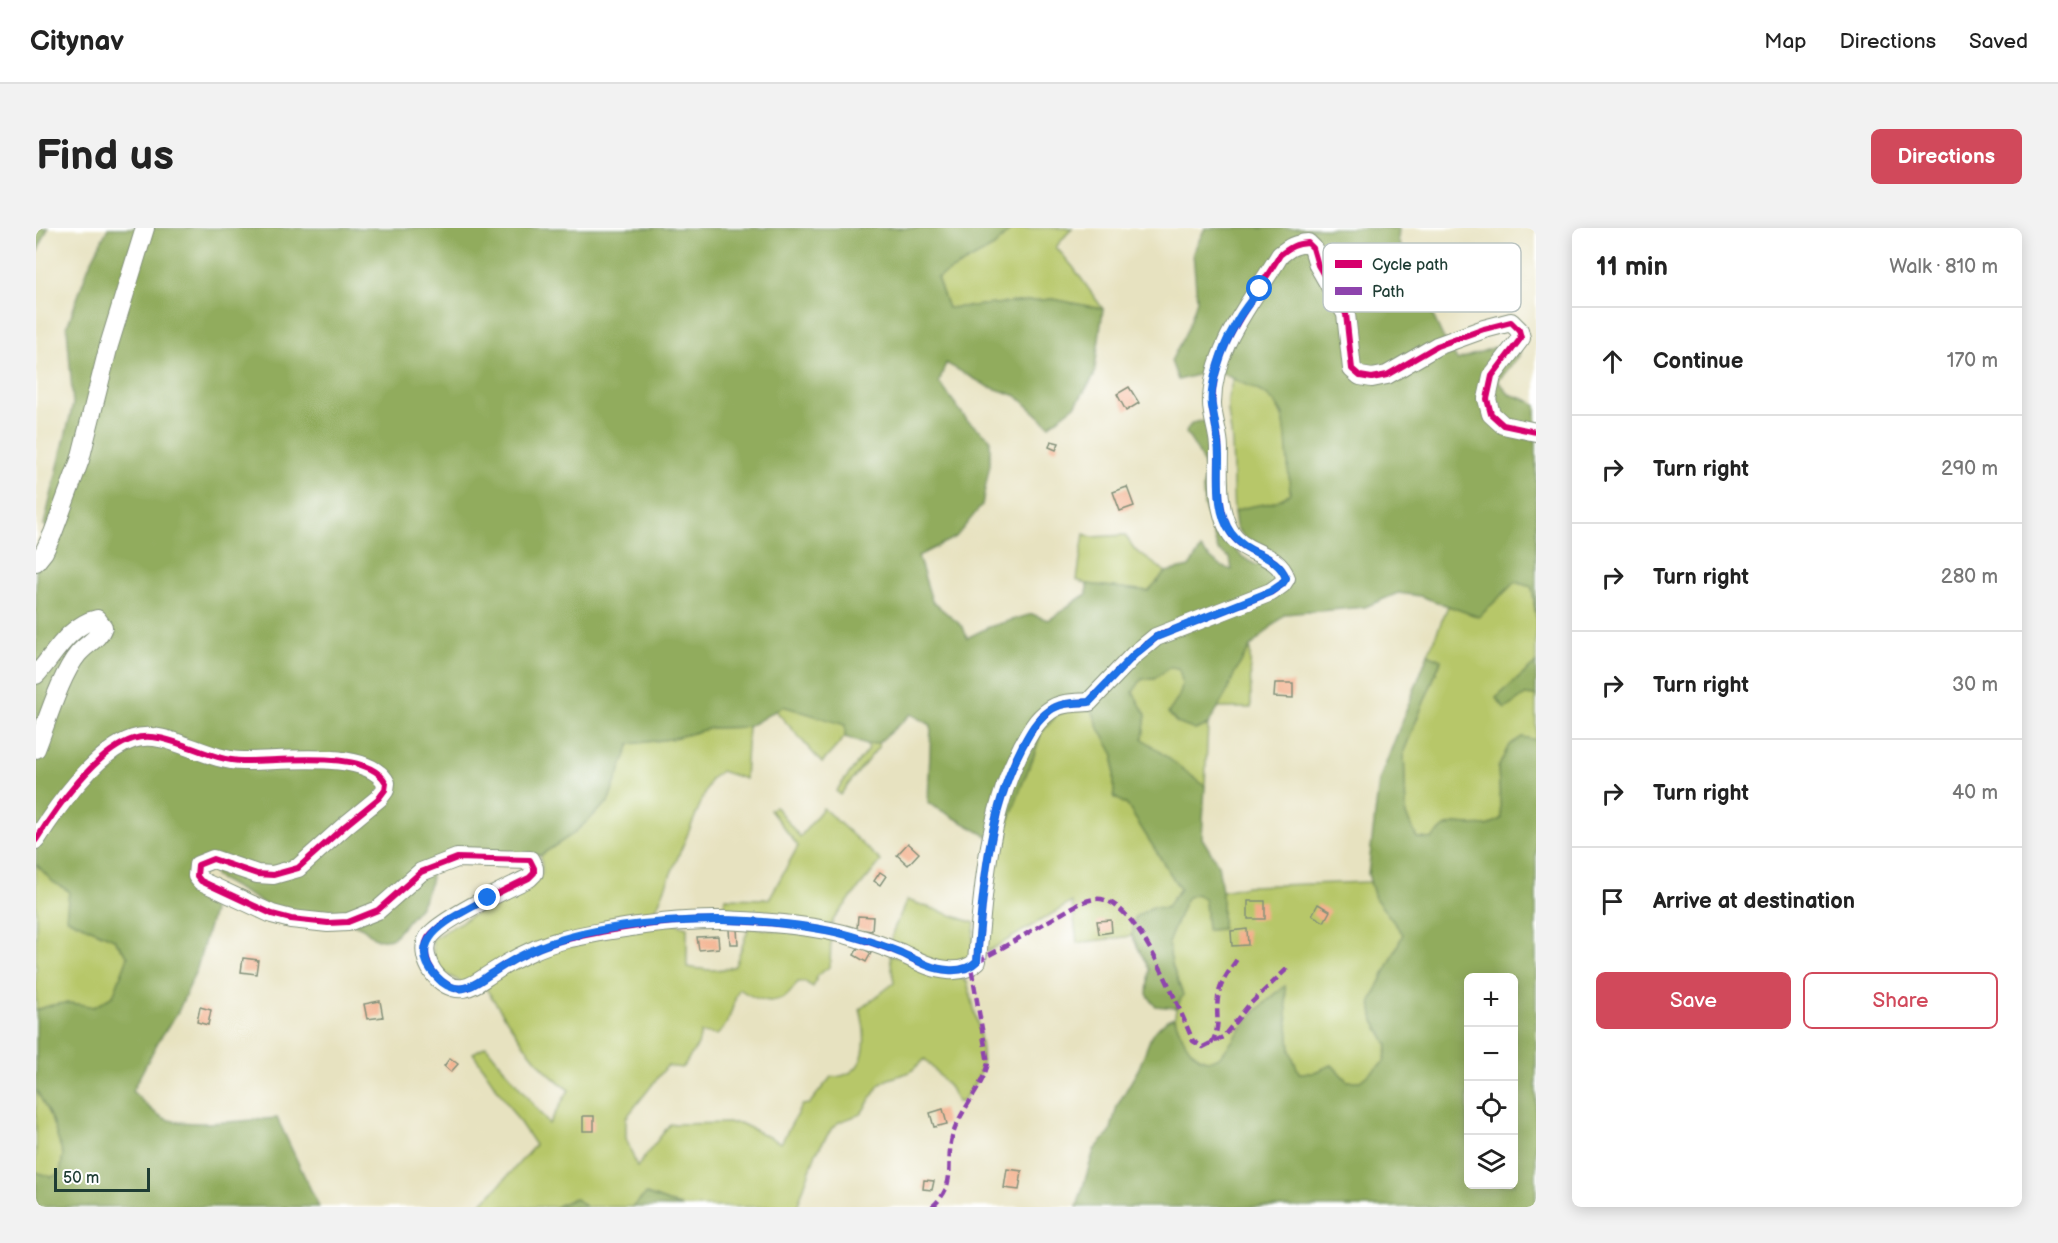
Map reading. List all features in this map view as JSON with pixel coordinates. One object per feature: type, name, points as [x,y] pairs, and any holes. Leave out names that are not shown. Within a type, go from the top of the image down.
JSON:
[{"type":"street","points":[[36,562],[44,552],[53,533],[81,460],[109,345],[145,228]]},
{"type":"street","points":[[36,840],[62,803],[97,761],[116,747],[133,739],[154,736],[215,757],[239,761],[339,760],[379,772],[386,783],[385,790],[312,857],[298,868],[273,875],[257,874],[213,859],[198,865],[197,876],[201,881],[272,915],[328,923],[348,922],[378,910],[421,872],[457,858],[530,860],[534,873],[529,878],[488,898],[444,924],[429,936],[425,950],[432,970],[446,984],[455,988],[476,984],[492,972],[532,951],[568,938],[657,922],[758,922],[835,932],[890,949],[930,967],[947,970],[971,967],[977,961],[982,902],[997,811],[1014,761],[1033,727],[1050,710],[1064,704],[1089,702],[1134,655],[1156,637],[1270,592],[1282,584],[1286,578],[1277,563],[1241,545],[1229,531],[1219,494],[1219,440],[1212,405],[1219,364],[1234,326],[1280,255],[1291,246],[1308,243],[1313,248],[1323,274]]},
{"type":"street","points":[[1345,312],[1352,369],[1360,376],[1372,378],[1386,375],[1437,346],[1511,322],[1519,330],[1521,338],[1492,376],[1487,399],[1491,414],[1503,425],[1536,432]]},
{"type":"street","points":[[36,675],[67,636],[85,621],[97,619],[104,627],[101,634],[78,654],[66,675],[36,749]]},
{"type":"green space","points":[[36,228],[48,228],[36,255]]},
{"type":"green space","points":[[108,228],[1012,228],[994,247],[937,278],[948,308],[1053,299],[1103,309],[1094,376],[1075,406],[1049,425],[1017,396],[987,386],[946,363],[939,382],[967,420],[990,438],[990,464],[982,505],[956,537],[918,556],[932,601],[963,627],[967,638],[989,627],[1032,614],[1048,620],[1087,594],[1087,584],[1148,591],[1166,572],[1189,567],[1201,549],[1211,559],[1232,570],[1230,558],[1218,550],[1204,505],[1203,488],[1206,470],[1186,433],[1192,424],[1197,422],[1208,421],[1230,542],[1241,556],[1256,565],[1268,563],[1236,527],[1234,512],[1275,502],[1290,493],[1283,415],[1276,404],[1265,394],[1215,370],[1178,380],[1171,361],[1188,328],[1197,300],[1193,253],[1205,228],[1399,228],[1399,243],[1323,243],[1323,312],[1431,312],[1457,360],[1513,341],[1521,344],[1519,356],[1498,381],[1509,394],[1530,401],[1536,406],[1536,617],[1532,587],[1515,582],[1479,617],[1420,596],[1398,593],[1365,607],[1285,614],[1250,647],[1208,725],[1195,730],[1177,723],[1168,713],[1182,687],[1178,668],[1170,667],[1154,679],[1142,679],[1133,692],[1146,715],[1143,739],[1205,786],[1202,838],[1218,864],[1222,891],[1222,929],[1207,930],[1205,899],[1196,894],[1186,898],[1168,943],[1172,965],[1183,995],[1176,1008],[1155,1006],[1147,994],[1149,969],[1132,936],[1135,917],[1152,907],[1166,908],[1180,889],[1127,805],[1114,797],[1114,755],[1092,710],[1069,710],[1058,714],[1041,733],[1001,844],[928,803],[931,725],[911,714],[878,743],[866,745],[845,737],[845,725],[783,706],[748,727],[711,728],[670,739],[630,744],[608,802],[573,834],[541,855],[502,854],[430,861],[431,882],[421,905],[393,938],[377,940],[363,928],[340,918],[272,908],[216,877],[214,871],[221,855],[193,882],[205,896],[213,911],[197,968],[178,1012],[159,1040],[132,1091],[158,1115],[179,1122],[277,1118],[319,1207],[36,1207],[36,1172],[51,1177],[60,1174],[63,1154],[51,1118],[36,1089],[36,1010],[65,1003],[94,1007],[113,996],[128,957],[114,939],[66,918],[69,891],[53,882],[36,864],[36,570],[58,536],[44,525],[73,404],[67,327],[88,268]]},
{"type":"green space","points":[[1012,228],[1072,228],[1056,247],[1103,309],[1053,299],[948,308],[937,278],[994,247]]},
{"type":"green space","points":[[1234,378],[1267,395],[1281,415],[1288,441],[1290,493],[1275,502],[1234,512],[1232,443],[1228,405]]},
{"type":"green space","points":[[1084,534],[1092,537],[1125,535],[1135,550],[1166,572],[1148,591],[1087,584],[1077,580]]},
{"type":"green space","points":[[1515,582],[1532,587],[1536,617],[1536,663],[1496,698],[1505,709],[1525,695],[1536,696],[1536,740],[1522,737],[1498,768],[1501,819],[1487,826],[1454,824],[1445,827],[1431,839],[1417,838],[1406,815],[1404,751],[1441,661],[1428,654],[1448,606],[1479,617]]},
{"type":"green space","points":[[1250,647],[1251,708],[1218,708],[1235,672]]},
{"type":"green space","points":[[1428,654],[1441,660],[1404,751],[1406,815],[1417,838],[1431,839],[1445,827],[1454,824],[1487,826],[1501,819],[1498,768],[1509,745],[1522,737],[1536,740],[1536,1207],[1077,1207],[1094,1150],[1110,1133],[1117,1106],[1139,1068],[1152,1034],[1167,1020],[1174,1017],[1194,1054],[1209,1060],[1217,1058],[1251,1016],[1285,986],[1290,1051],[1299,1073],[1312,1073],[1332,1065],[1347,1081],[1360,1081],[1384,1062],[1388,1045],[1374,1021],[1371,1002],[1403,934],[1375,898],[1368,874],[1379,781]]},
{"type":"green space","points":[[1536,663],[1536,696],[1525,695],[1505,709],[1496,698]]},
{"type":"green space","points":[[1170,667],[1178,668],[1182,676],[1182,694],[1195,730],[1208,725],[1205,786],[1142,739],[1146,715],[1132,692],[1142,679],[1154,679]]},
{"type":"green space","points":[[783,706],[846,725],[845,737],[822,763],[776,711]]},
{"type":"green space","points":[[1092,709],[1099,728],[1114,755],[1114,797],[1127,805],[1180,889],[1166,908],[1135,917],[1132,936],[1077,943],[1072,902],[987,952],[988,897],[998,842],[1041,733],[1058,714],[1069,710]]},
{"type":"green space","points":[[748,727],[745,779],[721,771],[711,779],[653,916],[687,927],[687,967],[711,970],[735,966],[749,927],[831,938],[830,966],[818,975],[813,987],[805,982],[798,982],[789,994],[779,1000],[767,1001],[739,989],[722,1030],[717,1035],[701,1033],[698,1045],[682,1068],[667,1066],[626,1118],[626,1138],[637,1167],[670,1124],[740,1123],[781,1143],[802,1105],[809,1104],[831,1077],[844,1075],[860,1063],[864,1031],[860,1009],[894,983],[890,955],[957,976],[967,982],[982,1048],[982,1065],[977,1080],[962,1102],[957,1102],[950,1088],[925,1059],[910,1072],[879,1085],[861,1114],[839,1122],[832,1128],[816,1153],[797,1207],[682,1207],[647,1194],[632,1207],[586,1207],[574,1198],[555,1207],[477,1207],[535,1145],[473,1053],[486,1046],[549,1124],[569,1090],[545,1070],[534,1057],[484,986],[464,984],[434,967],[432,939],[542,874],[541,855],[573,834],[608,802],[629,744],[670,739],[711,728]]},
{"type":"green space","points":[[878,743],[879,746],[840,795],[836,791],[869,748],[866,745]]},
{"type":"green space","points":[[775,806],[800,837],[823,808],[881,861],[833,920],[832,925],[722,916],[725,898],[769,899],[798,846],[770,810]]},
{"type":"green space","points":[[36,864],[53,882],[69,891],[88,928],[114,939],[128,957],[113,996],[94,1007],[65,1003],[36,1010]]},
{"type":"green space","points":[[1370,882],[1375,898],[1403,934],[1371,1002],[1374,1021],[1388,1045],[1384,1062],[1360,1081],[1347,1081],[1332,1065],[1312,1073],[1299,1073],[1290,1051],[1285,986],[1251,1016],[1219,1057],[1208,1060],[1192,1051],[1185,1042],[1176,1021],[1175,1012],[1183,995],[1172,965],[1168,943],[1186,898],[1196,894],[1205,898],[1207,930],[1222,929],[1222,891],[1247,886]]},
{"type":"green space","points":[[907,900],[975,923],[971,957],[947,966],[891,944],[893,931]]},
{"type":"green space","points":[[36,1089],[51,1118],[63,1154],[60,1174],[51,1177],[36,1172]]},
{"type":"green space","points":[[646,1194],[682,1207],[632,1207]]},
{"type":"green space","points":[[575,1198],[586,1207],[555,1207]]},
{"type":"building","points":[[1129,387],[1139,403],[1126,411],[1117,394]]},
{"type":"building","points":[[1051,441],[1059,443],[1056,450],[1049,447]]},
{"type":"building","points":[[1127,487],[1134,506],[1120,511],[1113,492]]},
{"type":"building","points":[[1275,683],[1293,683],[1293,698],[1274,697]]},
{"type":"building","points":[[908,843],[919,853],[908,865],[897,855]]},
{"type":"building","points":[[880,872],[886,876],[880,885],[874,881]]},
{"type":"building","points":[[1248,901],[1265,901],[1265,919],[1248,919]]},
{"type":"building","points":[[1318,904],[1330,911],[1324,922],[1312,915]]},
{"type":"building","points":[[858,916],[873,917],[872,931],[857,929]]},
{"type":"building","points":[[1111,920],[1112,932],[1099,934],[1097,921]]},
{"type":"building","points":[[729,929],[737,929],[738,944],[730,944]]},
{"type":"building","points":[[1247,929],[1248,945],[1232,946],[1231,931]]},
{"type":"building","points":[[718,936],[719,948],[699,950],[697,937]]},
{"type":"building","points":[[859,946],[871,953],[866,962],[854,955]]},
{"type":"building","points":[[243,958],[258,960],[256,974],[241,972]]},
{"type":"building","points":[[380,1001],[383,1017],[367,1019],[364,1004]]},
{"type":"building","points":[[200,1007],[211,1010],[208,1025],[197,1022]]},
{"type":"building","points":[[450,1058],[458,1064],[451,1072],[444,1066]]},
{"type":"building","points":[[943,1109],[947,1124],[934,1127],[930,1113]]},
{"type":"building","points":[[583,1116],[594,1116],[594,1131],[583,1131]]},
{"type":"building","points":[[1007,1169],[1022,1171],[1019,1190],[1004,1188]]},
{"type":"building","points":[[924,1180],[934,1181],[932,1190],[923,1189]]},
{"type":"marked path","points":[[977,961],[1082,903],[1095,899],[1110,902],[1126,915],[1140,933],[1167,981],[1193,1041],[1203,1047],[1223,1037],[1248,1006],[1290,966]]},
{"type":"marked path","points":[[1211,1044],[1217,1026],[1220,988],[1237,959]]},
{"type":"marked path","points":[[932,1207],[945,1190],[948,1181],[953,1134],[981,1082],[988,1063],[971,967]]},
{"type":"cycle path","points":[[36,840],[54,812],[91,768],[119,745],[133,739],[145,737],[172,741],[229,760],[320,759],[342,761],[361,765],[376,772],[386,783],[385,790],[379,798],[298,868],[273,875],[257,874],[213,859],[198,865],[197,876],[201,881],[272,914],[291,919],[328,923],[348,922],[378,910],[421,872],[457,858],[530,860],[534,873],[529,878],[459,914],[434,931],[428,938],[425,947],[426,956],[433,972],[439,979],[455,988],[472,986],[516,958],[559,941],[635,926],[693,920],[756,922],[826,930],[875,943],[936,968],[952,970],[971,966],[977,961],[985,879],[1001,798],[1022,747],[1037,723],[1053,708],[1089,702],[1134,655],[1156,637],[1271,592],[1286,578],[1275,562],[1242,545],[1229,530],[1225,520],[1220,500],[1219,442],[1212,403],[1214,382],[1226,343],[1280,255],[1290,248],[1308,243],[1313,248],[1323,274]]},
{"type":"cycle path","points":[[1345,312],[1352,369],[1360,376],[1372,378],[1387,375],[1437,346],[1511,322],[1519,330],[1521,338],[1492,376],[1487,399],[1491,414],[1503,425],[1536,432]]},
{"type":"route","points":[[488,898],[444,924],[429,936],[426,944],[426,956],[432,970],[437,977],[455,988],[476,984],[492,972],[532,951],[568,938],[657,922],[722,920],[758,922],[835,932],[900,953],[930,967],[959,970],[971,967],[977,961],[982,902],[997,811],[1014,761],[1033,727],[1050,710],[1064,704],[1089,702],[1134,655],[1156,637],[1270,592],[1282,584],[1286,578],[1277,563],[1241,545],[1229,531],[1219,494],[1219,440],[1212,405],[1214,387],[1219,364],[1234,326],[1260,289]]}]
